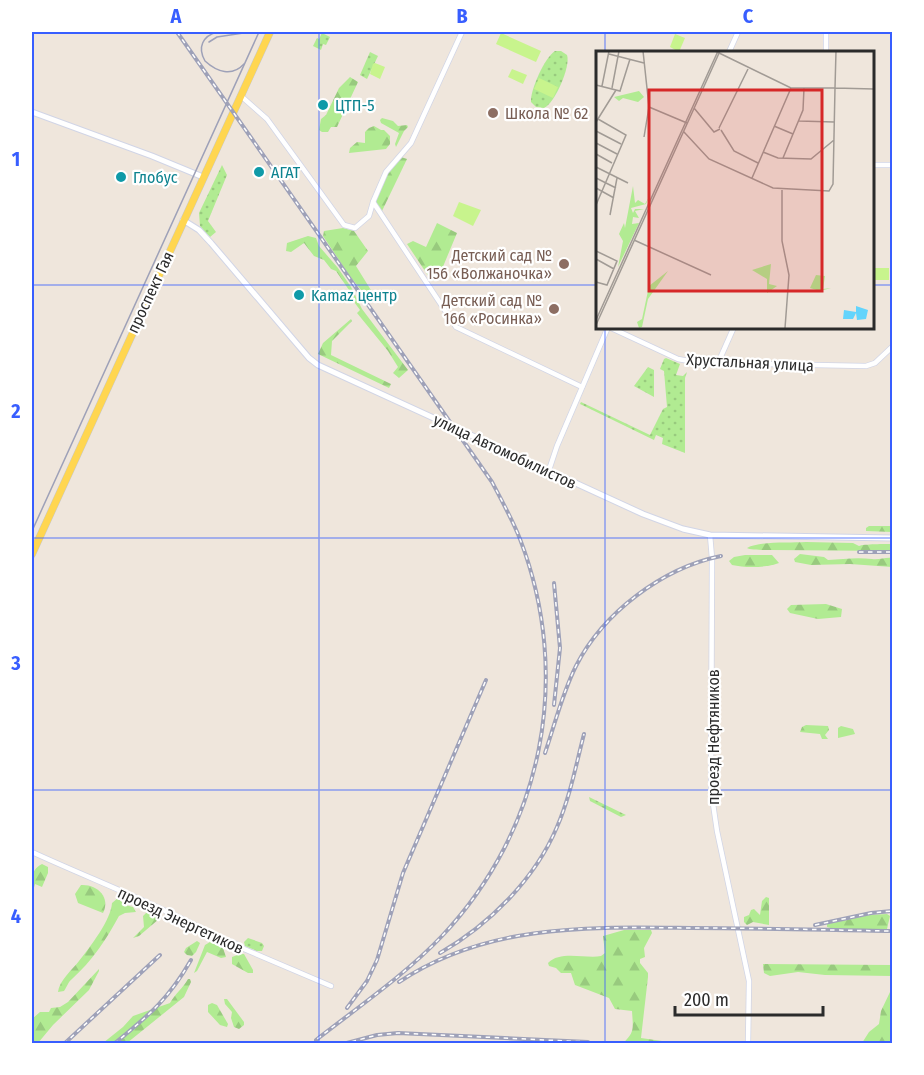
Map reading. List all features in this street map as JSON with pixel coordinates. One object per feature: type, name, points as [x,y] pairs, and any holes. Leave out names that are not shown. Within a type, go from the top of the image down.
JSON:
[{"type":"main road","name":"проспект Гая","points":[[32,554],[270,32]]},
{"type":"street","points":[[369,216],[386,172],[411,143],[462,32]]},
{"type":"street","points":[[729,51],[738,32]]},
{"type":"street","points":[[826,32],[826,51]]},
{"type":"street","points":[[241,96],[267,119],[344,225],[355,228],[369,216],[382,214]]},
{"type":"street","points":[[32,112],[204,177]]},
{"type":"street","points":[[873,165],[892,165]]},
{"type":"street","points":[[373,202],[456,327],[582,387]]},
{"type":"street","name":"улица Автомобилистов","points":[[183,220],[199,230],[309,358],[318,365],[662,522],[710,535],[892,538]]},
{"type":"street","points":[[549,470],[556,446],[608,328]]},
{"type":"street","name":"Хрустальная улица","points":[[610,328],[687,361],[866,366],[874,363],[892,347]]},
{"type":"street","points":[[718,363],[734,328]]},
{"type":"street","name":"проезд Нефтяников","points":[[710,535],[712,558],[711,790],[717,831],[749,981],[748,1044]]},
{"type":"street","name":"проезд Энергетиков","points":[[32,852],[197,926],[229,943],[239,944],[244,950],[331,986]]},
{"type":"green space","points":[[322,33],[330,37],[321,50],[313,46]]},
{"type":"green space","points":[[501,33],[541,51],[536,62],[496,44]]},
{"type":"green space","points":[[675,34],[685,38],[679,51],[670,47]]},
{"type":"green space","points":[[555,51],[561,51],[567,55],[567,67],[553,99],[544,108],[536,107],[531,102],[533,90],[543,67]]},
{"type":"green space","points":[[370,52],[378,56],[367,79],[360,75]]},
{"type":"green space","points":[[375,63],[385,67],[380,79],[370,74]]},
{"type":"green space","points":[[512,69],[527,75],[523,84],[508,77]]},
{"type":"green space","points":[[350,77],[358,82],[337,127],[331,127],[328,132],[322,132],[319,130],[321,119],[326,115],[339,88]]},
{"type":"green space","points":[[539,78],[558,87],[553,98],[534,89]]},
{"type":"green space","points":[[382,118],[393,121],[398,126],[407,125],[408,127],[396,147],[399,133],[381,123]]},
{"type":"green space","points":[[374,126],[384,130],[390,136],[390,144],[386,149],[349,153],[350,148],[357,142],[365,143],[365,132]]},
{"type":"green space","points":[[401,157],[407,159],[382,211],[375,202],[387,173]]},
{"type":"green space","points":[[222,165],[227,175],[208,221],[216,232],[210,237],[200,226],[199,213]]},
{"type":"green space","points":[[459,202],[481,210],[473,226],[453,216]]},
{"type":"green space","points":[[437,223],[457,233],[437,281],[431,280],[407,244],[413,241],[426,247]]},
{"type":"green space","points":[[343,228],[354,231],[368,251],[356,266],[374,295],[369,300],[323,236],[324,231]]},
{"type":"green space","points":[[308,236],[316,238],[319,246],[351,287],[362,309],[408,370],[399,378],[393,373],[398,367],[357,313],[360,310],[336,271],[331,269],[324,260],[314,256],[304,243],[291,252],[286,251],[287,243]]},
{"type":"green space","points":[[873,268],[889,268],[889,280],[873,280]]},
{"type":"green space","points":[[351,319],[352,321],[332,341],[331,355],[391,384],[389,388],[318,354],[323,343]]},
{"type":"green space","points":[[666,358],[680,364],[676,375],[683,376],[687,372],[685,378],[685,453],[662,444],[663,438],[656,435],[654,440],[580,404],[581,402],[650,435],[663,409],[667,407],[664,371],[660,369]]},
{"type":"green space","points":[[648,367],[654,370],[654,397],[634,386]]},
{"type":"green space","points":[[869,526],[892,526],[892,532],[866,531]]},
{"type":"green space","points":[[767,543],[853,543],[859,546],[892,544],[892,551],[754,550],[747,548]]},
{"type":"green space","points":[[800,554],[824,557],[828,560],[892,558],[892,567],[850,564],[811,565],[795,562],[794,559]]},
{"type":"green space","points":[[772,555],[779,563],[749,567],[732,565],[729,561],[734,557]]},
{"type":"green space","points":[[826,604],[842,609],[841,617],[818,619],[790,613],[787,609],[791,605]]},
{"type":"green space","points":[[806,725],[828,726],[829,730],[825,735],[828,739],[822,739],[820,734],[800,732]]},
{"type":"green space","points":[[841,726],[853,729],[855,734],[838,738],[838,728]]},
{"type":"green space","points":[[589,797],[626,815],[621,817],[590,801]]},
{"type":"green space","points":[[42,864],[48,867],[48,873],[42,887],[35,884],[32,895],[33,873]]},
{"type":"green space","points":[[81,885],[97,889],[101,893],[105,902],[103,913],[78,903],[75,894]]},
{"type":"green space","points":[[766,897],[769,898],[769,925],[753,922],[747,925],[744,917],[754,909],[760,915],[762,901]]},
{"type":"green space","points":[[118,898],[125,905],[133,907],[136,912],[119,916],[92,957],[64,991],[58,992],[63,980],[99,933],[108,917],[112,903]]},
{"type":"green space","points":[[150,909],[157,913],[159,919],[139,936],[133,938],[144,927],[143,916]]},
{"type":"green space","points":[[887,914],[890,916],[887,929],[827,927],[827,924],[870,915]]},
{"type":"green space","points":[[624,930],[651,930],[652,933],[644,948],[645,957],[640,959],[640,963],[648,973],[641,1038],[676,1043],[623,1043],[630,1036],[632,1029],[632,1011],[615,1009],[609,998],[575,985],[571,973],[561,973],[549,966],[548,963],[559,957],[601,956],[605,953],[603,936]]},
{"type":"green space","points":[[248,938],[262,943],[264,946],[262,951],[245,946],[244,942]]},
{"type":"green space","points":[[197,941],[200,943],[196,952],[192,956],[187,955],[184,952],[186,948]]},
{"type":"green space","points":[[210,942],[223,948],[226,957],[221,958],[207,952],[194,973],[205,945]]},
{"type":"green space","points":[[244,954],[253,973],[248,973],[232,964],[232,957]]},
{"type":"green space","points":[[763,964],[892,965],[892,976],[825,975],[798,972],[770,976],[764,973]]},
{"type":"green space","points":[[99,969],[89,990],[38,1043],[32,1043],[32,1019],[40,1012],[49,1012],[51,1008],[60,1007],[68,1002]]},
{"type":"green space","points":[[188,979],[191,982],[184,997],[127,1043],[103,1043],[133,1016],[170,1003]]},
{"type":"green space","points":[[892,990],[892,1043],[862,1043],[869,1032],[879,1024],[881,1011]]},
{"type":"green space","points":[[224,999],[227,999],[244,1022],[239,1029],[234,1027],[232,1012]]},
{"type":"green space","points":[[212,1003],[217,1005],[228,1024],[227,1027],[220,1025],[208,1012],[208,1005]]},
{"type":"tram line","points":[[217,32],[208,36],[203,43],[202,51],[205,61],[224,72],[235,71],[244,64]]},
{"type":"tram line","points":[[209,42],[217,37],[250,32]]},
{"type":"tram line","points":[[32,531],[259,32]]},
{"type":"railway","points":[[177,32],[492,482],[520,539],[536,591],[544,644],[545,697],[539,749],[525,800],[504,848],[477,894],[442,936],[397,977],[316,1040]]},
{"type":"railway","points":[[859,552],[892,552]]},
{"type":"railway","points":[[545,753],[576,666],[602,628],[618,611],[656,582],[699,562],[721,556]]},
{"type":"railway","points":[[554,583],[560,648],[554,705]]},
{"type":"railway","points":[[347,1008],[367,981],[377,960],[403,873],[486,680]]},
{"type":"railway","points":[[440,953],[493,915],[536,865],[562,816],[584,734]]},
{"type":"railway","points":[[815,925],[892,911]]},
{"type":"railway","points":[[399,982],[433,963],[468,949],[540,932],[615,928],[892,931]]},
{"type":"railway","points":[[64,1044],[160,955]]},
{"type":"railway","points":[[114,1044],[157,1006],[183,974],[191,960]]},
{"type":"railway","points":[[343,1044],[377,1035],[398,1033],[588,1042]]},
{"type":"place","name":"ЦТП-5","points":[[323,105]]},
{"type":"place","name":"Школа № 62","points":[[493,113]]},
{"type":"place","name":"АГАТ","points":[[259,172]]},
{"type":"place","name":"Глобус","points":[[121,177]]},
{"type":"place","name":"Детский сад № 156 «Волжаночка»","points":[[564,264]]},
{"type":"place","name":"Kamaz центр","points":[[299,295]]},
{"type":"place","name":"Детский сад № 166 «Росинка»","points":[[554,309]]}]
